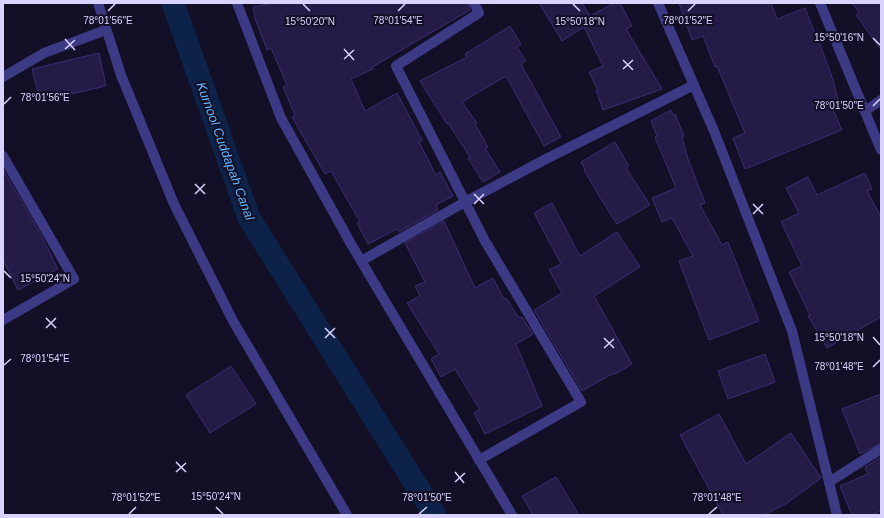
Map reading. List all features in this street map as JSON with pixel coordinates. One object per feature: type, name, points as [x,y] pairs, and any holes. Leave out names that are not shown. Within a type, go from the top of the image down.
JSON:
[{"type":"street","points":[[98,3],[121,75],[174,204],[233,321],[347,515]]},
{"type":"street","points":[[238,3],[281,118],[361,260],[512,515]]},
{"type":"street","points":[[474,3],[479,13],[396,66],[485,241],[581,402],[479,460]]},
{"type":"street","points":[[658,3],[714,131],[792,331],[829,482],[834,514]]},
{"type":"street","points":[[820,3],[881,150]]},
{"type":"street","points":[[3,77],[44,53],[106,30]]},
{"type":"street","points":[[361,260],[548,158],[694,85]]},
{"type":"street","points":[[865,111],[881,100]]},
{"type":"street","points":[[3,156],[74,279],[3,320]]},
{"type":"street","points":[[829,482],[881,449]]},
{"type":"building","points":[[272,3],[468,3],[470,10],[372,67],[373,69],[351,79],[365,111],[397,93],[422,140],[419,142],[436,175],[440,172],[453,196],[436,205],[438,210],[399,232],[397,229],[368,244],[357,223],[360,222],[331,171],[325,174],[292,117],[295,115],[283,87],[287,85],[271,48],[267,50],[255,18],[253,7]]},
{"type":"building","points":[[539,3],[582,3],[590,16],[614,3],[620,3],[632,26],[626,29],[662,89],[603,110],[596,90],[598,90],[589,72],[603,66],[584,27],[562,41]]},
{"type":"building","points":[[679,3],[771,3],[777,19],[805,8],[833,80],[839,103],[831,105],[842,130],[745,169],[733,138],[745,133],[717,66],[715,67],[703,36],[692,40]]},
{"type":"building","points":[[852,3],[881,3],[881,50],[856,15],[859,12]]},
{"type":"building","points":[[510,26],[521,44],[517,47],[526,61],[521,64],[561,137],[544,146],[506,76],[462,102],[477,123],[475,124],[488,147],[485,148],[500,172],[483,182],[468,158],[470,157],[420,81],[467,57],[465,54]]},
{"type":"building","points":[[99,53],[106,86],[40,101],[32,69]]},
{"type":"building","points":[[671,110],[673,115],[675,114],[684,136],[682,137],[688,159],[705,203],[700,205],[722,245],[728,242],[759,321],[709,340],[679,261],[693,256],[672,218],[662,222],[652,198],[676,188],[655,137],[657,136],[651,121]]},
{"type":"building","points":[[615,142],[629,166],[626,168],[650,205],[617,224],[599,196],[581,162]]},
{"type":"building","points":[[3,169],[40,233],[58,269],[18,290],[3,260]]},
{"type":"building","points":[[865,173],[872,189],[867,191],[881,217],[881,317],[827,348],[808,316],[810,315],[789,272],[802,266],[781,222],[799,213],[786,188],[808,177],[817,195]]},
{"type":"building","points":[[552,203],[580,256],[617,232],[640,267],[594,296],[632,364],[582,391],[534,310],[562,293],[549,270],[561,264],[534,213]]},
{"type":"building","points":[[444,221],[475,288],[493,278],[504,299],[506,298],[519,318],[522,317],[533,334],[516,344],[542,406],[485,434],[474,413],[480,410],[455,369],[441,377],[431,359],[439,354],[407,303],[420,296],[415,286],[425,282],[405,243]]},
{"type":"building","points":[[765,354],[775,382],[728,399],[718,371]]},
{"type":"building","points":[[231,366],[256,404],[210,433],[186,395]]},
{"type":"building","points":[[881,394],[881,443],[860,454],[842,409]]},
{"type":"building","points":[[719,414],[746,464],[791,433],[821,478],[787,503],[764,515],[723,515],[680,435]]},
{"type":"building","points":[[881,457],[881,511],[871,515],[852,515],[840,486],[868,474],[865,467]]},
{"type":"building","points":[[556,477],[579,515],[533,515],[522,496]]},
{"type":"waterway","name":"Kurnool Cuddapah Canal","points":[[173,3],[249,218],[435,515]]}]
